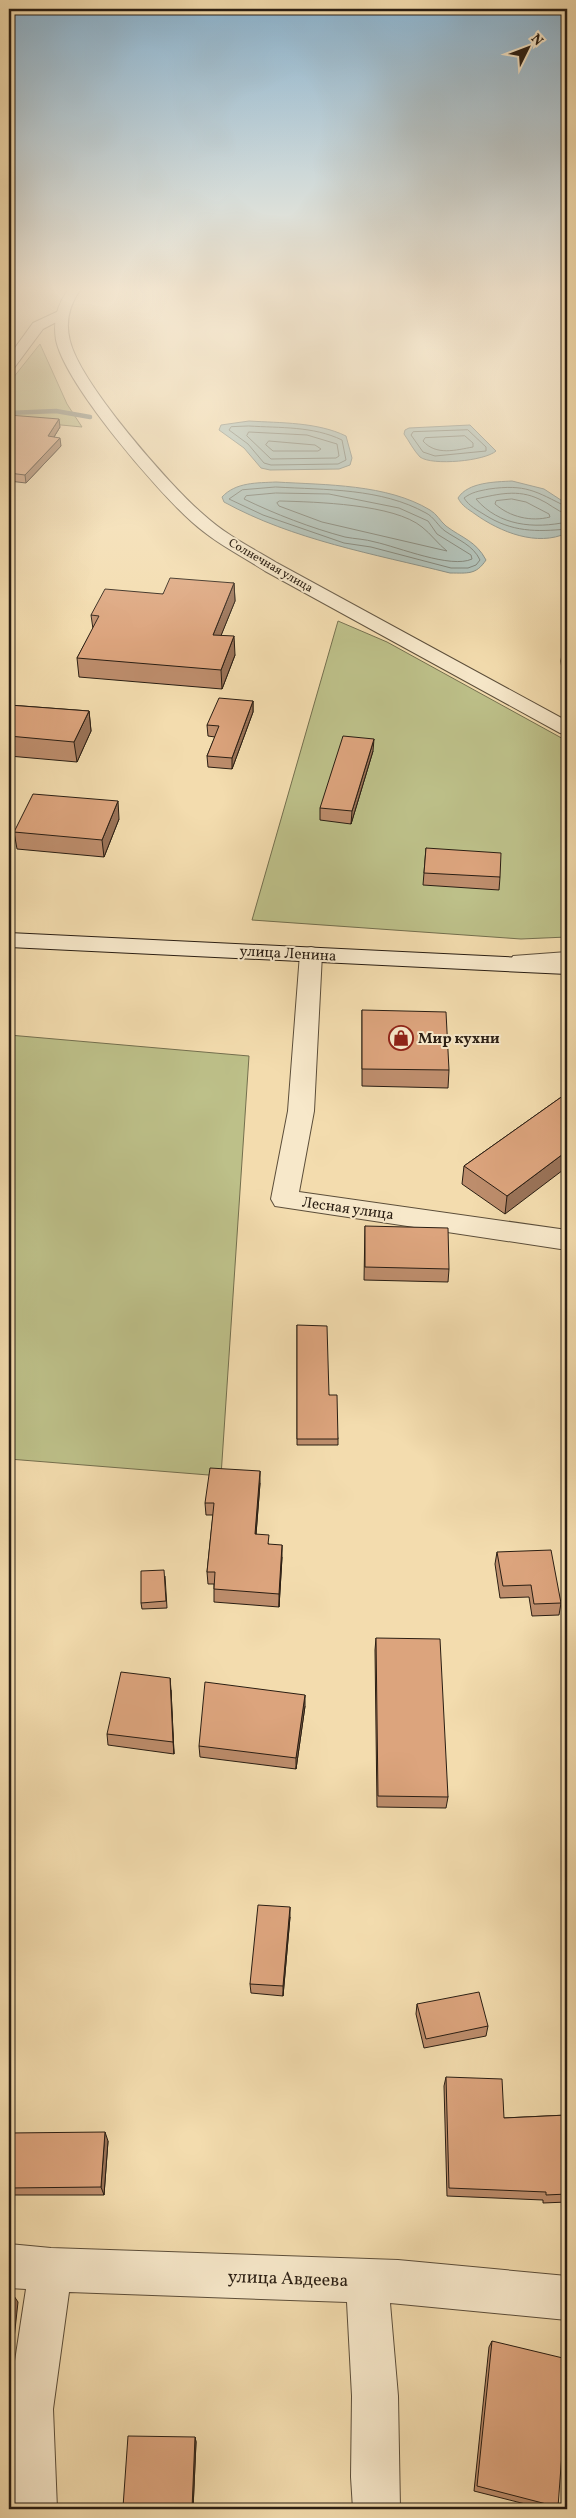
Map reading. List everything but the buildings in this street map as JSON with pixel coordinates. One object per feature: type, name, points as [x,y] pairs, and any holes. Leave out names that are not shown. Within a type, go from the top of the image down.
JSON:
[{"type":"street","name":"Солнечная улица","points":[[103,408],[159,479],[213,531],[271,567],[567,729]]},
{"type":"street","name":"улица Ленина","points":[[9,940],[567,967]]},
{"type":"street","name":"Лесная улица","points":[[311,954],[301,1111],[284,1199],[567,1240]]},
{"type":"street","points":[[492,963],[567,959]]},
{"type":"street","points":[[30,2268],[32,2509]]},
{"type":"street","name":"улица Авдеева","points":[[30,2268],[398,2282],[567,2298]]},
{"type":"street","points":[[366,2281],[375,2396],[374,2477],[376,2509]]},
{"type":"green space","points":[[9,408],[69,408],[82,427],[9,420]]},
{"type":"green space","points":[[338,621],[387,642],[567,741],[567,937],[521,939],[252,920]]},
{"type":"green space","points":[[9,1035],[249,1056],[221,1476],[9,1459]]},
{"type":"water","points":[[249,421],[286,423],[335,431],[346,436],[352,458],[350,465],[339,469],[270,470],[261,468],[244,448],[219,430],[221,425]]},
{"type":"water","points":[[470,425],[496,451],[470,460],[446,462],[426,460],[418,455],[404,434],[405,430],[409,428]]},
{"type":"water","points":[[512,481],[544,489],[567,504],[567,533],[543,538],[519,536],[485,521],[465,507],[458,498],[462,493],[475,486]]},
{"type":"water","points":[[276,482],[356,487],[395,495],[413,501],[432,512],[446,526],[478,548],[486,560],[475,571],[450,573],[334,545],[306,536],[250,515],[224,502],[222,497],[240,486]]},
{"type":"waterway","points":[[9,413],[56,411],[90,417]]},
{"type":"place","name":"Мир кухни","points":[[401,1038]]}]
